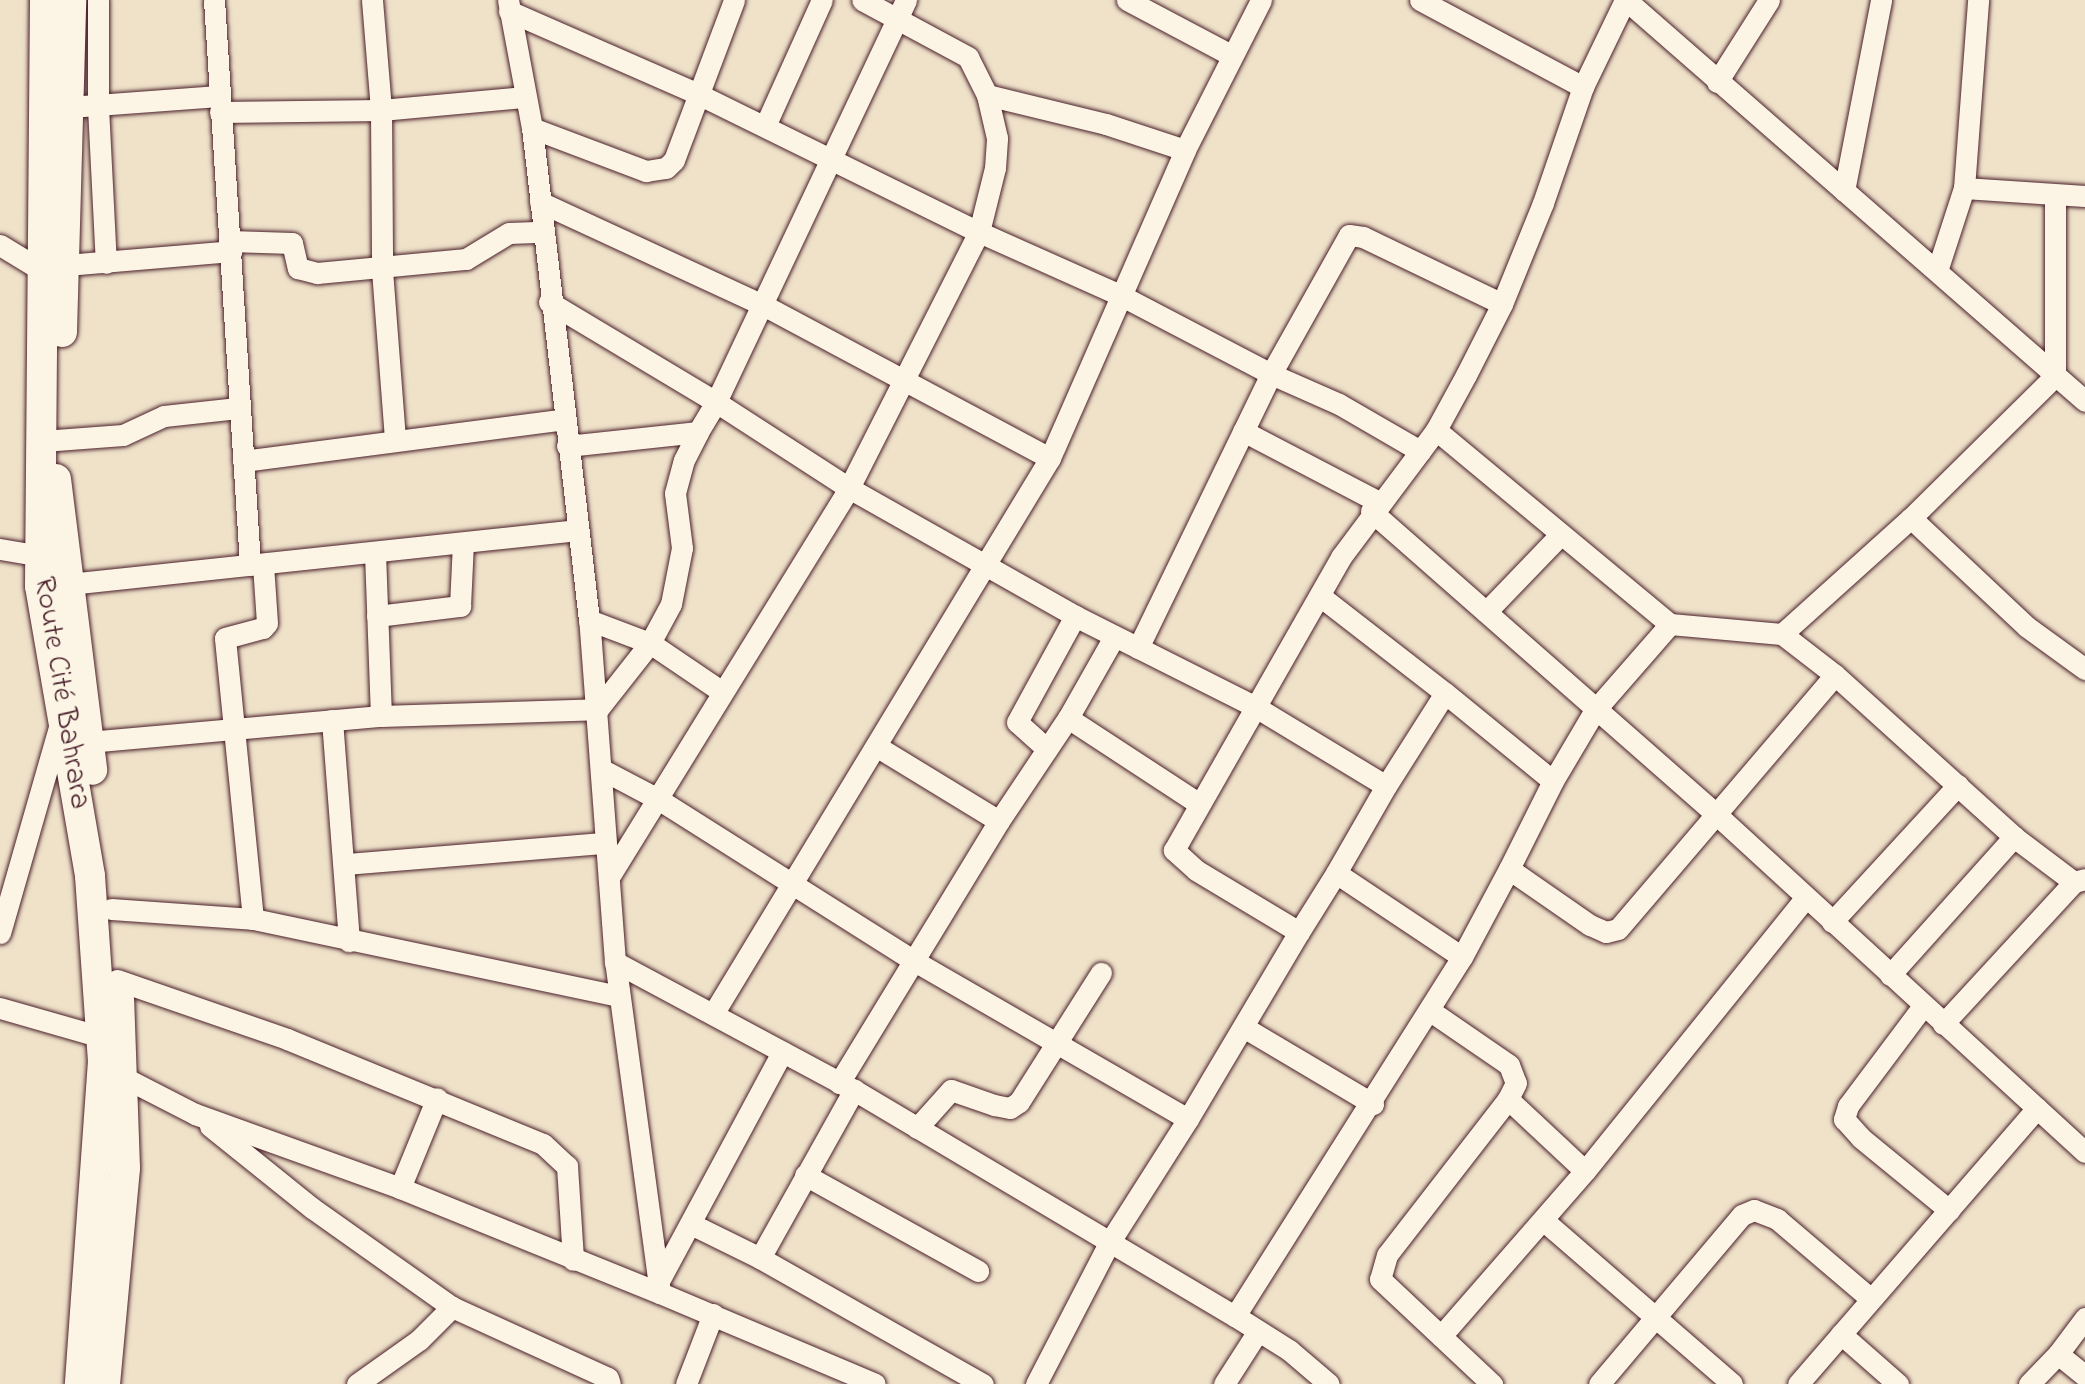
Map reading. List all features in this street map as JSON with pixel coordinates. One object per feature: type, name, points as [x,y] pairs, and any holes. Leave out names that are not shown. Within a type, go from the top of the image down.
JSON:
[{"type":"main road","name":"Route Cité Bahrara","points":[[45,0],[55,268],[58,567],[40,586],[90,876],[101,1037],[112,1076],[80,1384]]},
{"type":"main road","points":[[71,0],[67,106],[55,268],[55,473],[58,567],[88,742],[111,909],[117,980],[112,1076],[125,1168],[106,1384]]},
{"type":"street","points":[[98,0],[98,107],[106,263]]},
{"type":"street","points":[[214,0],[243,461],[267,623],[263,628],[225,638],[253,919]]},
{"type":"street","points":[[372,0],[381,110],[382,270],[395,438]]},
{"type":"street","points":[[532,128],[656,171],[674,160],[734,0]]},
{"type":"street","points":[[765,126],[821,0]]},
{"type":"street","points":[[610,877],[721,691],[849,488],[979,232],[995,168],[997,138],[987,94],[968,57],[902,8],[862,0]]},
{"type":"street","points":[[1127,0],[1231,55]]},
{"type":"street","points":[[713,1014],[1049,458],[1095,364],[1120,295],[1185,150],[1261,0]]},
{"type":"street","points":[[1420,0],[1583,87]]},
{"type":"street","points":[[1299,932],[1178,858],[1174,850],[1254,706],[1375,506],[1436,430],[1502,303],[1583,87],[1625,0],[2085,401]]},
{"type":"street","points":[[1717,82],[1769,0]]},
{"type":"street","points":[[1844,191],[1881,0]]},
{"type":"street","points":[[1937,271],[1964,188],[1978,0]]},
{"type":"street","points":[[508,5],[835,158],[979,232],[1120,295],[1271,374],[1339,404],[1420,451]]},
{"type":"street","points":[[508,5],[532,128],[549,302],[598,709],[604,842],[610,877],[615,962],[660,1286]]},
{"type":"street","points":[[88,742],[381,716],[598,709],[650,643],[679,579],[682,548],[676,493],[684,460],[716,402],[835,158],[902,8]]},
{"type":"street","points":[[987,94],[1106,124],[1185,150]]},
{"type":"street","points":[[67,106],[220,104],[381,110],[525,97]]},
{"type":"street","points":[[1964,188],[2085,196]]},
{"type":"street","points":[[1782,634],[1910,518],[2055,376],[2054,195]]},
{"type":"street","points":[[540,202],[762,305],[1049,458]]},
{"type":"street","points":[[0,245],[55,268],[230,246],[292,243],[298,268],[308,273],[382,270],[466,259],[509,233],[542,232]]},
{"type":"street","points":[[1138,648],[1271,374],[1349,235],[1363,237],[1502,303]]},
{"type":"street","points":[[549,302],[716,402],[849,488],[986,562],[1114,637],[1254,706],[1386,786]]},
{"type":"street","points":[[56,440],[123,435],[164,416],[239,408]]},
{"type":"street","points":[[243,461],[395,438],[565,419]]},
{"type":"street","points":[[1436,430],[1560,535],[1648,601],[1670,624],[1782,634],[1835,675],[2014,837],[2080,881],[1943,1024]]},
{"type":"street","points":[[1243,431],[1375,506],[1486,612],[1717,815],[2085,1152]]},
{"type":"street","points":[[567,446],[698,432]]},
{"type":"street","points":[[1910,518],[2027,627],[2085,670]]},
{"type":"street","points":[[0,549],[58,567],[257,564],[578,530]]},
{"type":"street","points":[[1486,612],[1560,535]]},
{"type":"street","points":[[377,616],[460,606],[463,543]]},
{"type":"street","points":[[375,553],[381,716]]},
{"type":"street","points":[[1320,596],[1553,781]]},
{"type":"street","points":[[1047,749],[1017,722],[1075,616]]},
{"type":"street","points":[[589,620],[650,643],[721,691]]},
{"type":"street","points":[[1235,1316],[1373,1104],[1462,957],[1553,781],[1595,710],[1670,624]]},
{"type":"street","points":[[760,1258],[805,1175],[846,1087],[916,962],[999,821],[1068,718],[1114,637]]},
{"type":"street","points":[[1509,869],[1590,925],[1606,932],[1618,929],[1835,675]]},
{"type":"street","points":[[1036,1384],[1109,1242],[1245,1028],[1386,786],[1445,693]]},
{"type":"street","points":[[0,933],[63,715]]},
{"type":"street","points":[[1068,718],[1198,803]]},
{"type":"street","points":[[332,720],[346,864],[349,941]]},
{"type":"street","points":[[876,746],[999,821]]},
{"type":"street","points":[[601,769],[658,799],[916,962],[1188,1118]]},
{"type":"street","points":[[1832,922],[1958,785]]},
{"type":"street","points":[[1889,975],[2014,837]]},
{"type":"street","points":[[346,864],[604,842]]},
{"type":"street","points":[[1336,873],[1462,957]]},
{"type":"street","points":[[1441,1336],[1585,1171],[1805,898]]},
{"type":"street","points":[[111,909],[253,919],[619,996]]},
{"type":"street","points":[[615,962],[917,1128],[1235,1316],[1329,1384]]},
{"type":"street","points":[[917,1128],[951,1090],[1010,1108],[1019,1102],[1101,973]]},
{"type":"street","points":[[117,980],[437,1098],[512,1129],[562,1157],[568,1166],[573,1260]]},
{"type":"street","points":[[1923,1006],[1847,1106],[1844,1119],[1861,1138],[1949,1210]]},
{"type":"street","points":[[0,1008],[101,1037]]},
{"type":"street","points":[[1429,1010],[1509,1065],[1516,1083],[1508,1099],[1380,1269],[1388,1288],[1441,1336],[1478,1380]]},
{"type":"street","points":[[1245,1028],[1373,1104]]},
{"type":"street","points":[[660,1286],[782,1052]]},
{"type":"street","points":[[112,1076],[195,1114],[400,1188],[573,1260],[660,1286],[713,1314],[875,1384]]},
{"type":"street","points":[[400,1188],[437,1098]]},
{"type":"street","points":[[1508,1099],[1585,1171]]},
{"type":"street","points":[[1798,1384],[2037,1108]]},
{"type":"street","points":[[195,1114],[312,1208],[452,1307],[613,1382]]},
{"type":"street","points":[[805,1175],[978,1271]]},
{"type":"street","points":[[1599,1384],[1742,1215],[1754,1210],[1777,1219],[1871,1299]]},
{"type":"street","points":[[1543,1220],[1732,1384]]},
{"type":"street","points":[[691,1224],[760,1258],[984,1384]]},
{"type":"street","points":[[357,1384],[419,1340],[452,1307]]},
{"type":"street","points":[[686,1384],[713,1314]]},
{"type":"street","points":[[2029,1384],[2058,1354],[2085,1318]]},
{"type":"street","points":[[1224,1384],[1258,1331]]},
{"type":"street","points":[[1841,1334],[1898,1384]]},
{"type":"street","points":[[2058,1354],[2085,1376]]}]
